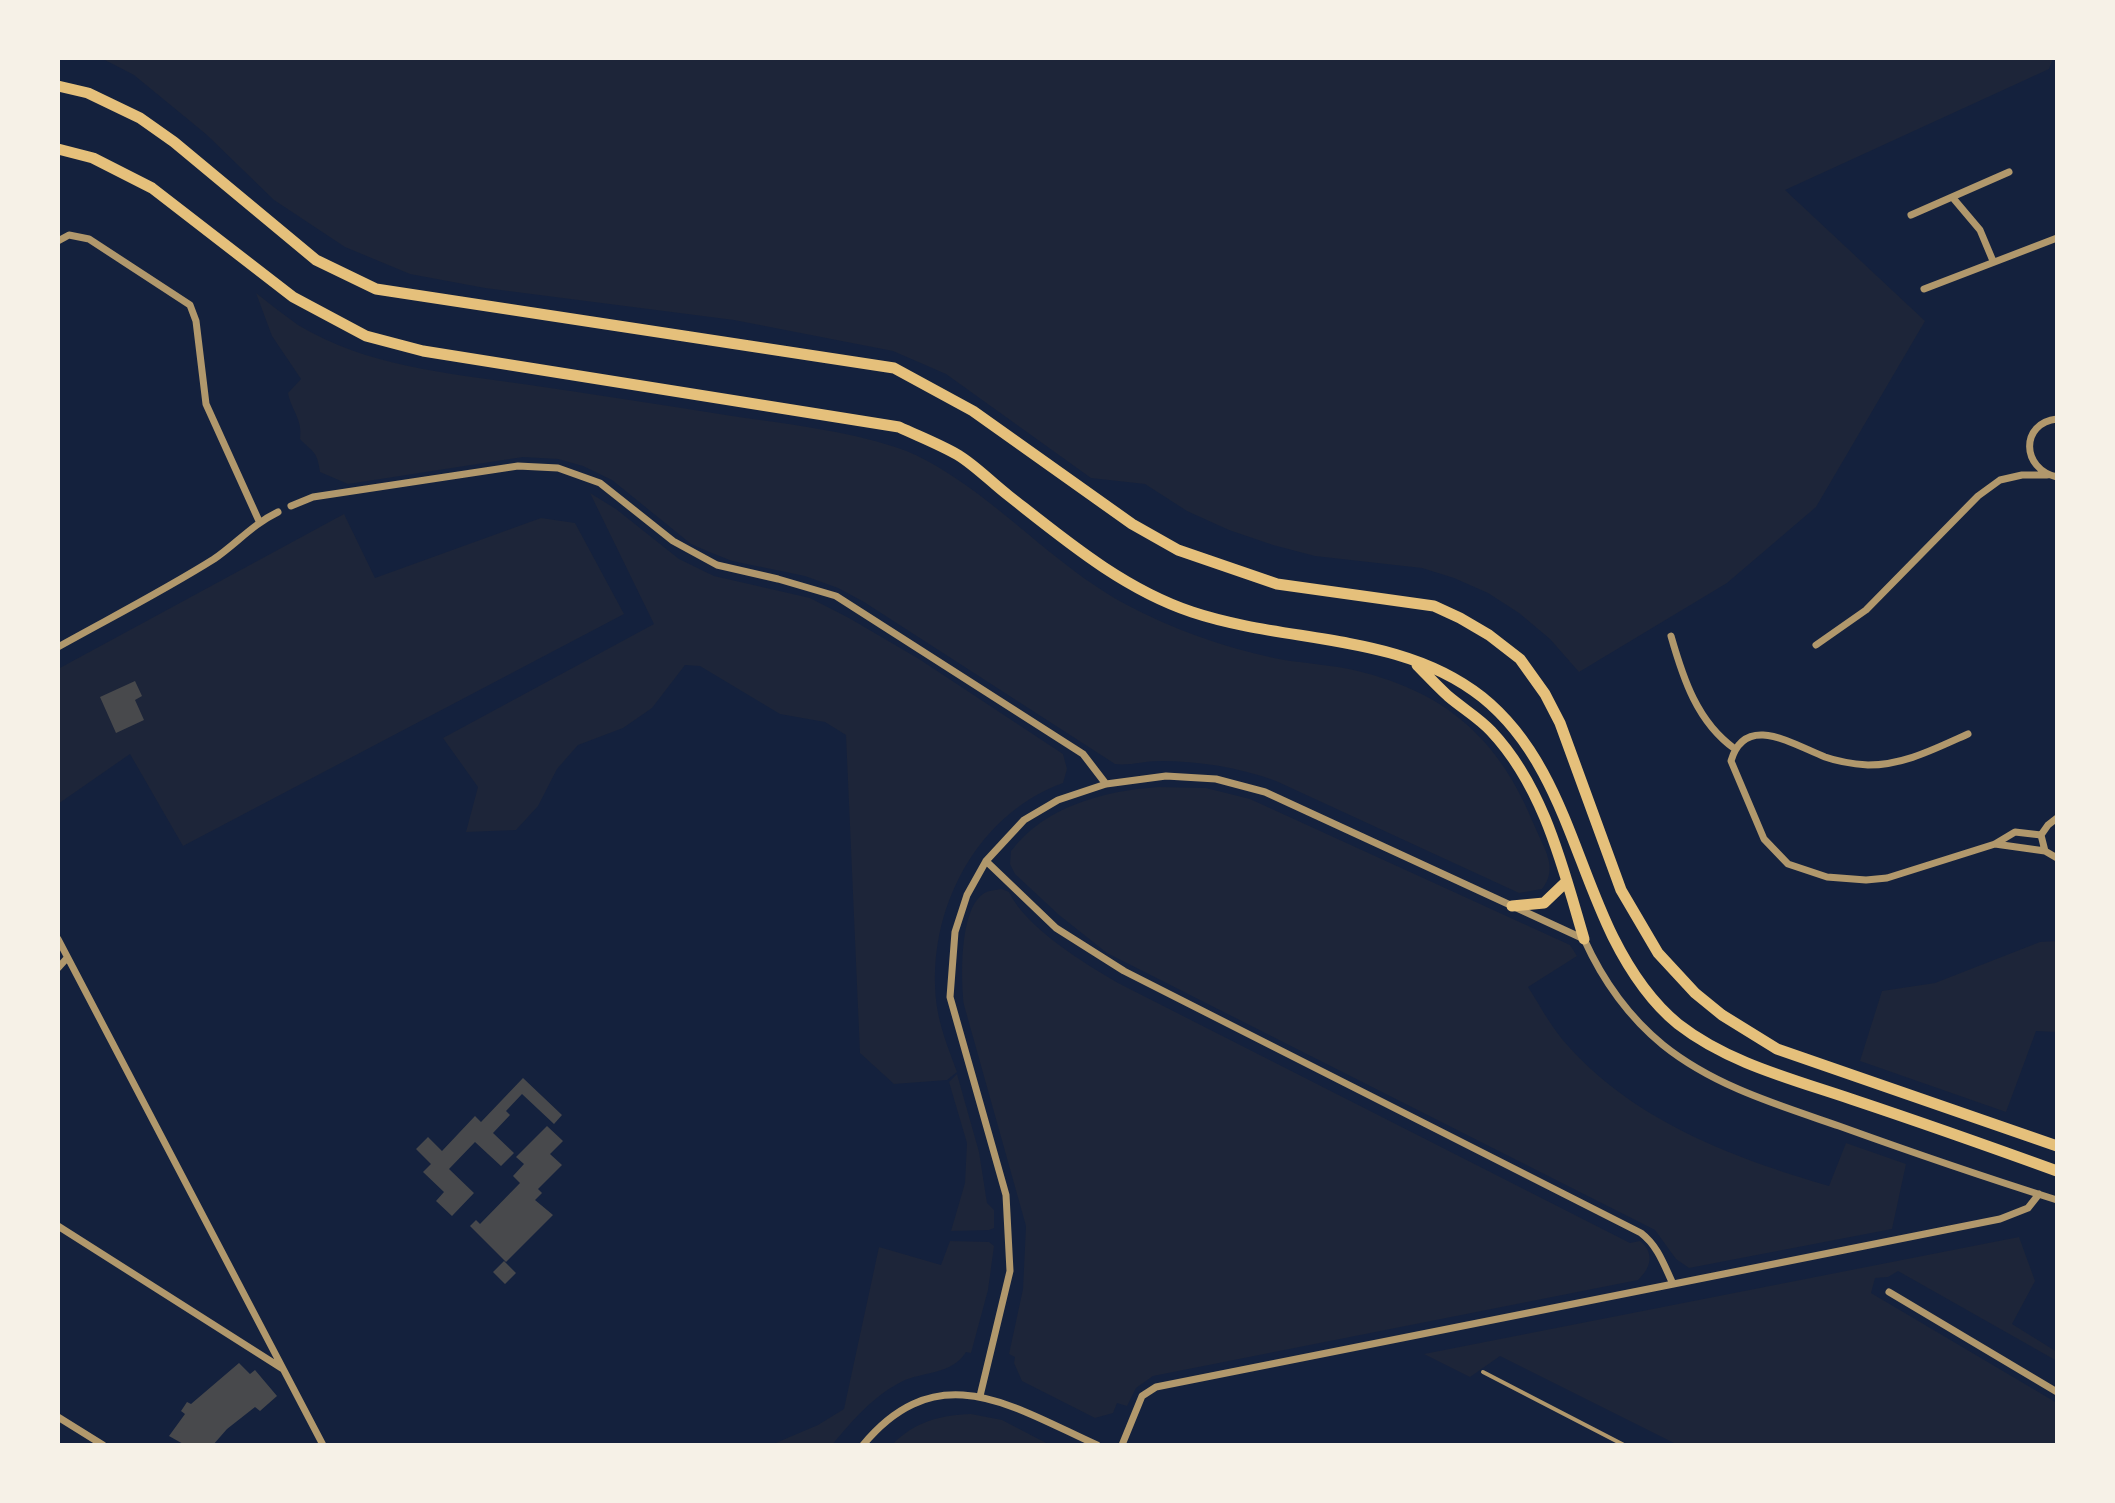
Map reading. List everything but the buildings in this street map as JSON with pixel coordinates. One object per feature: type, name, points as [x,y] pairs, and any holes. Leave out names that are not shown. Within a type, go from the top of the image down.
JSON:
[{"type":"main road","points":[[58,86],[88,93],[140,118],[174,142],[316,260],[376,289],[894,368],[973,411],[1132,524],[1178,550],[1277,584],[1434,606],[1460,618],[1520,659],[1545,694],[1560,723],[1621,890],[1658,953],[1695,993],[1722,1015],[1777,1049],[2057,1146]]},
{"type":"main road","points":[[58,149],[93,158],[152,188],[293,297],[366,336],[423,351],[899,427],[959,456],[1113,574],[1164,602],[1215,620],[1370,647],[1411,659],[1458,681],[1484,698],[1523,741],[1550,786],[1613,938],[1652,998],[1677,1023],[1706,1043],[1768,1071],[2057,1171]]},
{"type":"main road","points":[[1411,659],[1446,694],[1490,730],[1517,763],[1543,815],[1584,939]]},
{"type":"main road","points":[[1512,906],[1544,903],[1567,881]]},
{"type":"street","points":[[1911,215],[2009,172]]},
{"type":"street","points":[[1953,198],[1980,230],[1993,261]]},
{"type":"street","points":[[58,241],[69,235],[89,239],[190,305],[196,321],[206,404],[259,521]]},
{"type":"street","points":[[1924,289],[2057,238]]},
{"type":"street","points":[[2047,475],[2037,468],[2029,446],[2032,434],[2039,425],[2057,419]]},
{"type":"street","points":[[2022,475],[2031,458]]},
{"type":"street","points":[[291,506],[313,497],[518,466],[558,468],[600,483],[673,541],[717,565],[836,596],[1083,754],[1106,784]]},
{"type":"street","points":[[1816,645],[1866,610],[1978,496],[2000,480],[2022,475],[2057,477]]},
{"type":"street","points":[[58,647],[182,579],[222,553],[259,521],[278,512]]},
{"type":"street","points":[[1671,636],[1680,670],[1706,721],[1735,749]]},
{"type":"street","points":[[1968,734],[1912,759],[1894,763],[1846,762],[1766,734],[1753,735],[1742,740],[1731,761],[1764,839],[1788,864],[1806,872],[1847,880],[1887,878],[1995,844],[2015,832],[2041,835]]},
{"type":"street","points":[[980,1396],[1010,1271],[1006,1195],[950,997],[955,932],[967,895],[986,861],[1024,820],[1058,800],[1106,784],[1166,776],[1216,779],[1265,792],[1584,939],[1605,978],[1643,1026],[1665,1047],[1709,1075],[1827,1122],[2057,1200]]},
{"type":"street","points":[[2045,851],[2041,835],[2057,818]]},
{"type":"street","points":[[1995,844],[2045,851],[2057,858]]},
{"type":"street","points":[[986,861],[1056,928],[1124,971],[1641,1233],[1658,1252],[1673,1284]]},
{"type":"street","points":[[58,939],[323,1445]]},
{"type":"street","points":[[58,968],[67,958]]},
{"type":"street","points":[[1122,1445],[1142,1396],[1156,1387],[2000,1219],[2028,1208],[2039,1194]]},
{"type":"street","points":[[58,1226],[285,1370]]},
{"type":"street","points":[[1889,1292],[2057,1392]]},
{"type":"street","points":[[863,1445],[894,1414],[927,1397],[980,1396],[1015,1406],[1097,1445]]},
{"type":"street","points":[[58,1417],[103,1445]]},
{"type":"lane","points":[[1483,1372],[1624,1445]]},
{"type":"shaded area","points":[[101,58],[2053,58],[2049,69],[1785,190],[1925,321],[1816,507],[1727,583],[1579,672],[1550,639],[1519,613],[1488,593],[1422,568],[1315,556],[1273,545],[1187,511],[1145,484],[1091,478],[946,374],[893,351],[734,320],[485,288],[410,274],[345,247],[274,200],[207,135],[134,75]]},
{"type":"shaded area","points":[[256,293],[298,325],[324,339],[407,366],[814,428],[875,441],[916,455],[974,491],[1085,579],[1143,613],[1236,648],[1383,678],[1440,704],[1485,743],[1521,795],[1546,851],[1550,866],[1547,881],[1542,889],[1519,893],[1276,781],[1247,772],[1189,762],[1115,764],[864,602],[805,576],[732,561],[691,544],[612,480],[583,466],[558,459],[523,457],[348,484],[320,472],[316,456],[300,439],[300,426],[288,393],[301,379],[272,336]]},
{"type":"shaded area","points":[[590,493],[616,509],[679,559],[714,576],[810,598],[849,618],[919,659],[1063,754],[1067,769],[1063,783],[1031,799],[1003,820],[979,846],[960,876],[947,908],[938,942],[935,978],[938,1013],[957,1072],[947,1080],[894,1084],[860,1053],[846,735],[825,722],[780,714],[700,666],[685,665],[652,708],[623,728],[578,745],[557,769],[538,806],[516,830],[466,832],[478,787],[443,738],[654,624]]},
{"type":"shaded area","points":[[344,514],[375,578],[541,518],[575,523],[624,614],[183,846],[130,754],[58,804],[58,669]]},
{"type":"shaded area","points":[[1158,787],[1206,788],[1250,799],[1570,945],[1577,956],[1528,987],[1557,1033],[1589,1067],[1619,1092],[1684,1132],[1792,1175],[1829,1186],[1846,1143],[1906,1164],[1892,1229],[1689,1268],[1676,1259],[1655,1230],[1107,953],[1059,915],[1015,874],[1010,864],[1011,851],[1025,835],[1058,812],[1117,792]]},
{"type":"shaded area","points":[[1002,889],[1009,892],[1028,919],[1042,931],[1118,983],[1630,1243],[1640,1241],[1648,1250],[1650,1260],[1646,1271],[1638,1280],[1153,1376],[1136,1388],[1127,1406],[1117,1403],[1113,1413],[1095,1418],[1022,1381],[1014,1363],[1015,1357],[1009,1354],[1023,1289],[1026,1226],[964,1005],[962,979],[963,946],[969,915],[983,894]]},
{"type":"shaded area","points":[[2057,941],[2057,1032],[2036,1031],[2006,1112],[1860,1061],[1882,991],[1935,983],[2040,942]]},
{"type":"shaded area","points":[[957,1074],[979,1152],[987,1203],[994,1210],[994,1228],[989,1230],[951,1231],[965,1183],[967,1143],[949,1082]]},
{"type":"shaded area","points":[[2019,1237],[2035,1281],[2012,1324],[2057,1352],[2057,1361],[1898,1271],[1888,1277],[1875,1278],[1871,1293],[2057,1403],[2057,1445],[1678,1445],[1500,1356],[1470,1377],[1424,1354]]},
{"type":"shaded area","points":[[950,1241],[989,1242],[994,1246],[988,1290],[971,1353],[966,1352],[945,1369],[910,1378],[891,1388],[863,1410],[832,1445],[771,1445],[818,1425],[844,1409],[879,1247],[941,1265]]},
{"type":"shaded area","points":[[971,1414],[1002,1420],[1050,1445],[892,1445],[928,1421]]}]
